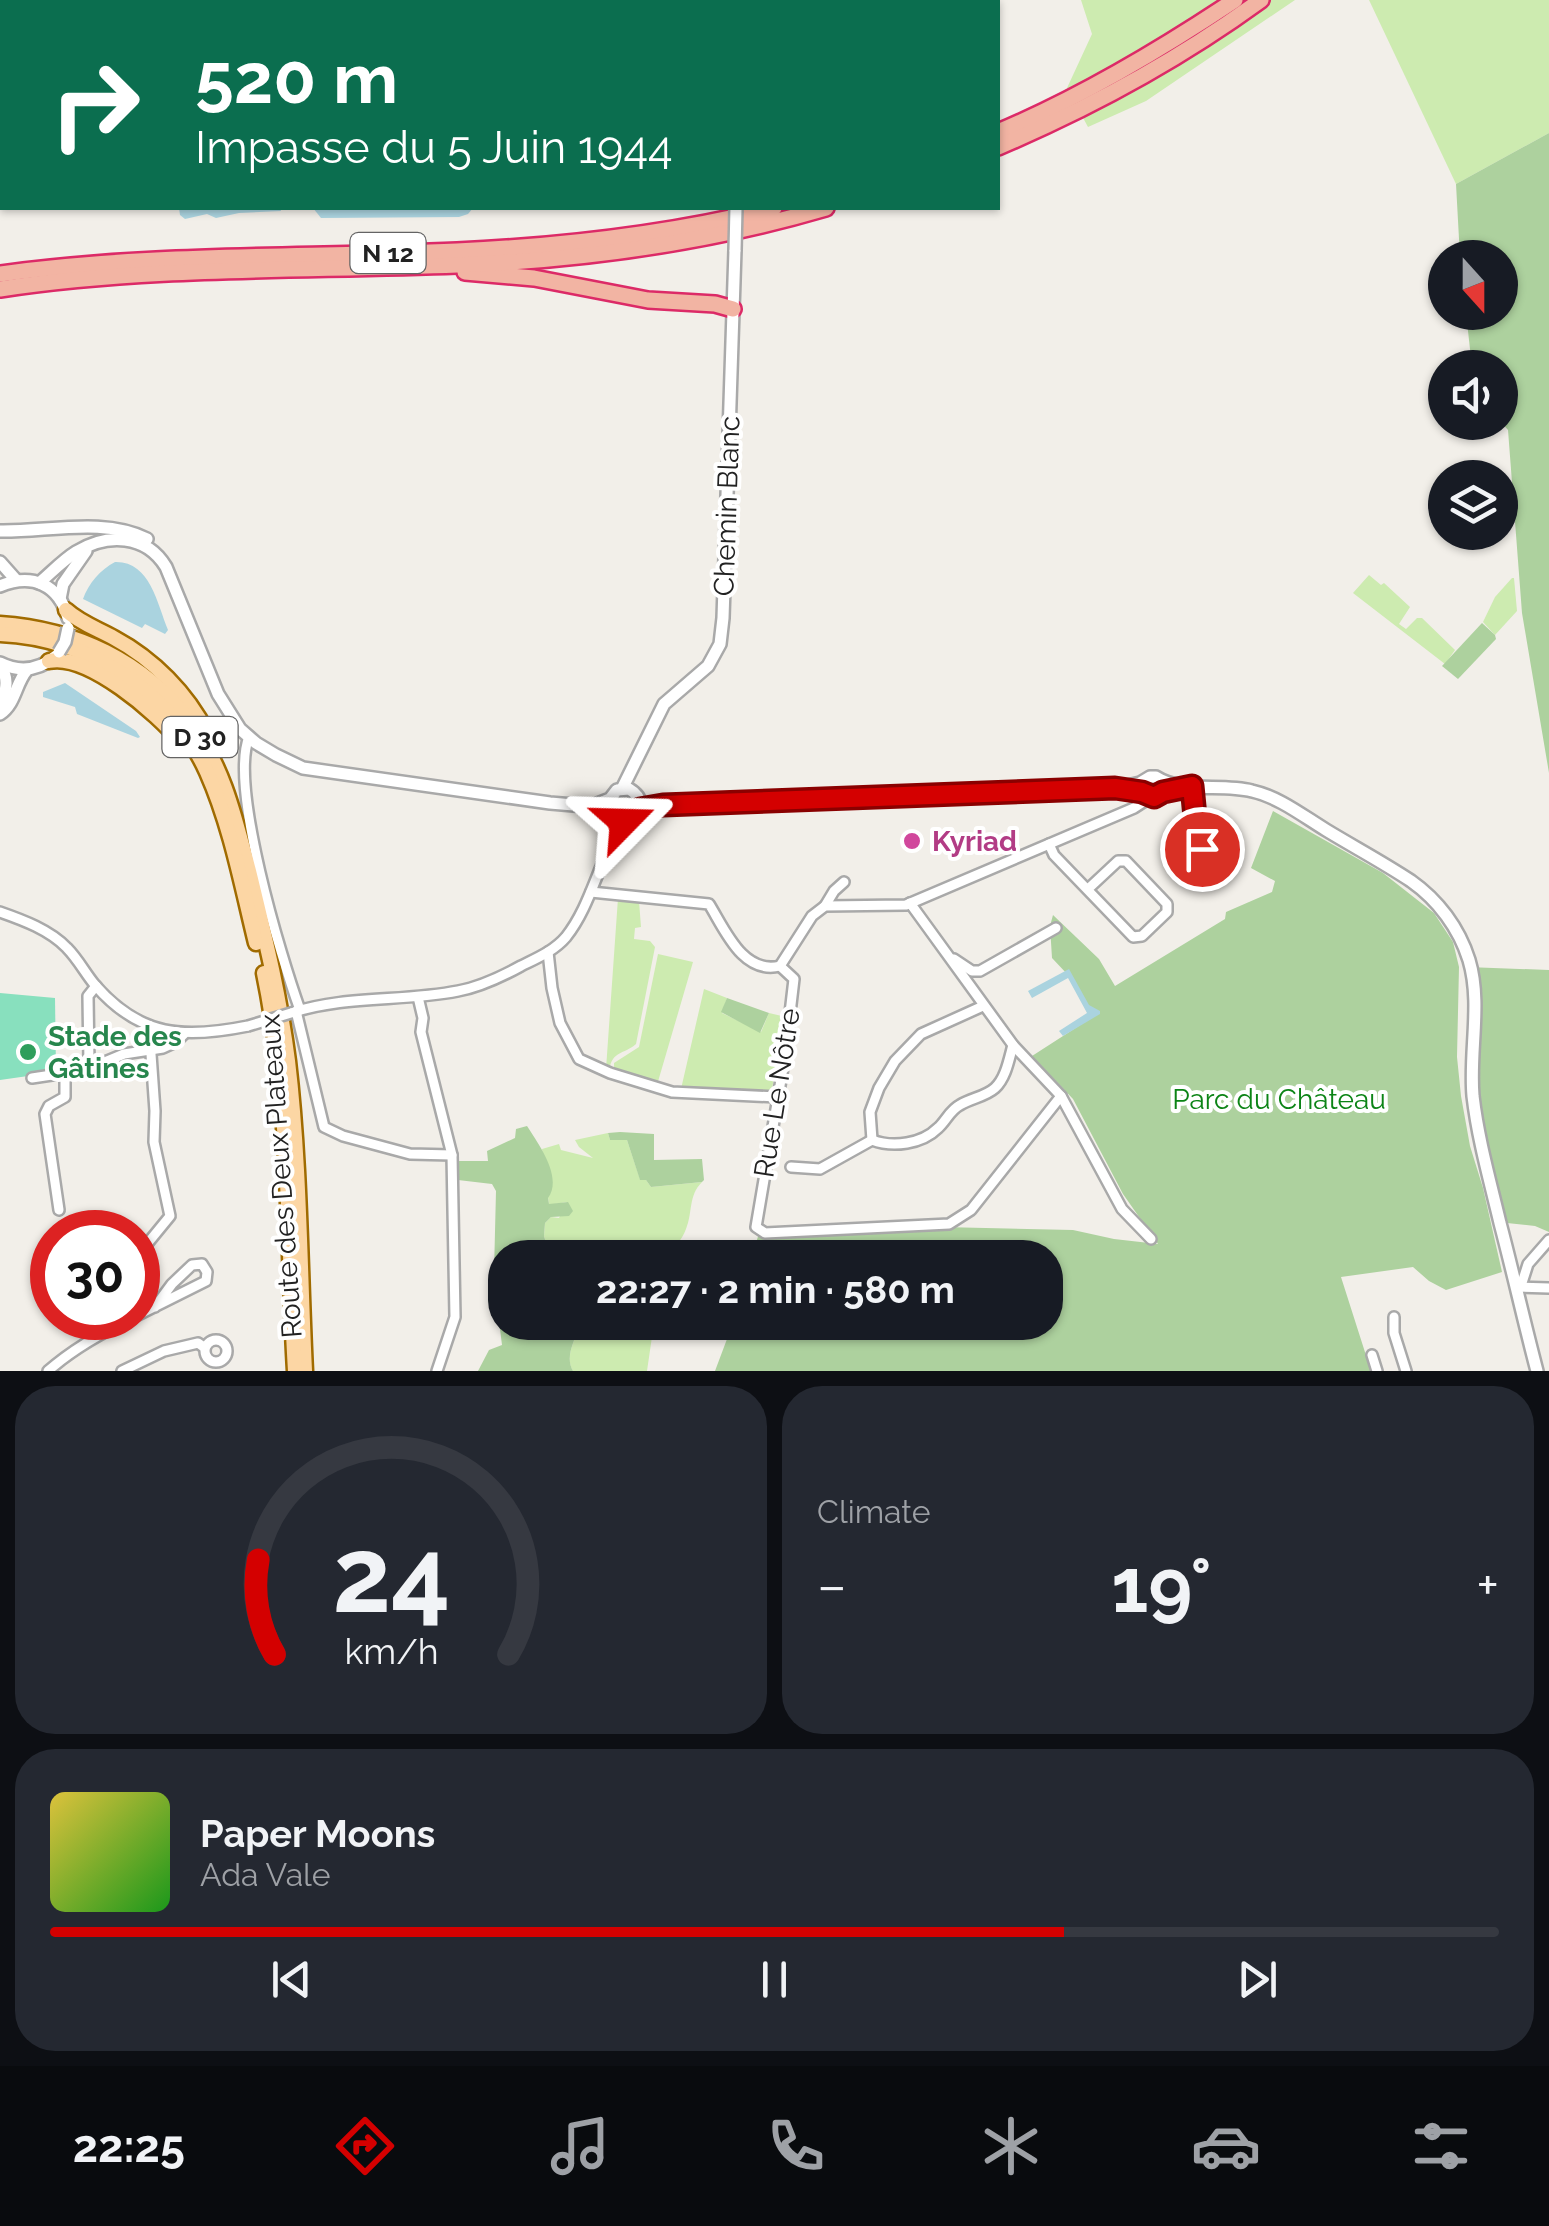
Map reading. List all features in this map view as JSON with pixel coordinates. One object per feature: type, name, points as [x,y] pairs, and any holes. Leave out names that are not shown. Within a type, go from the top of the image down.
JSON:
[{"type":"highway","points":[[1000,131],[1138,62],[1235,0]]},
{"type":"highway","points":[[1000,146],[1144,74],[1261,0]]},
{"type":"highway","name":"N 12","points":[[0,274],[150,259],[544,245],[614,239],[766,210]]},
{"type":"highway","name":"N 12","points":[[0,289],[150,274],[546,259],[730,232],[818,210]]},
{"type":"highway","points":[[411,266],[534,278],[648,300],[715,304],[733,309]]},
{"type":"main road","points":[[63,605],[74,617],[138,653],[190,704],[221,762],[236,807],[236,824]]},
{"type":"main road","name":"Route des Deux Plateaux","points":[[0,624],[31,627],[84,641],[129,665],[190,722],[217,768],[236,824],[278,992],[294,1133],[305,1371]]},
{"type":"main road","name":"Route des Deux Plateaux","points":[[0,634],[52,642],[100,660],[146,690],[194,747],[207,772],[220,805],[267,988],[281,1087],[295,1371]]},
{"type":"main road","points":[[54,656],[101,676],[176,736],[201,774],[237,889],[247,904]]},
{"type":"street","name":"Chemin Blanc","points":[[633,796],[630,774],[664,704],[708,666],[720,644],[736,210]]},
{"type":"street","points":[[0,531],[92,528],[144,537],[169,558],[192,614],[194,633]]},
{"type":"street","name":"D 30","points":[[39,582],[76,551],[114,538],[140,543],[156,554],[170,574],[218,694],[240,729],[254,741],[304,768],[591,807],[615,816]]},
{"type":"street","points":[[0,714],[13,700],[27,670],[54,656],[65,642],[68,628],[63,584],[91,546]]},
{"type":"street","points":[[0,562],[16,580]]},
{"type":"street","points":[[0,586],[16,580],[39,582],[52,590],[63,605]]},
{"type":"street","points":[[0,665],[27,670]]},
{"type":"street","points":[[0,665],[6,685],[0,702]]},
{"type":"street","points":[[254,741],[244,760],[248,808],[324,1127],[410,1154],[452,1154]]},
{"type":"street","points":[[1191,786],[1202,849]]},
{"type":"street","points":[[0,912],[28,921],[66,946],[96,986],[126,1014],[167,1032],[224,1031],[354,999],[461,991],[548,952],[562,942],[592,892],[615,816],[617,790],[660,805],[1191,786],[1256,791],[1411,881],[1436,902],[1462,942],[1470,965],[1474,1006],[1472,1057],[1480,1142],[1541,1371]]},
{"type":"street","points":[[825,906],[910,903],[1134,808],[1154,789]]},
{"type":"street","points":[[615,816],[635,818],[633,796]]},
{"type":"street","points":[[1049,844],[1054,856],[1133,936],[1142,936],[1167,912],[1167,904],[1126,862],[1118,862],[1088,889]]},
{"type":"street","points":[[592,892],[709,904],[738,950],[751,963],[772,968],[780,966],[812,916],[844,882]]},
{"type":"street","points":[[910,903],[1013,1045],[1061,1096],[1122,1209],[1151,1238]]},
{"type":"street","points":[[948,954],[966,968],[980,972],[1056,928]]},
{"type":"street","points":[[548,952],[560,1024],[579,1059],[672,1092],[777,1097]]},
{"type":"street","name":"Rue Le Nôtre","points":[[780,966],[794,978],[756,1227],[766,1233],[949,1224],[972,1210],[1061,1096]]},
{"type":"street","points":[[89,1064],[88,996],[96,986]]},
{"type":"street","points":[[418,997],[421,1032],[452,1154],[456,1316],[438,1371]]},
{"type":"street","points":[[872,1140],[870,1112],[895,1061],[921,1034],[983,1006]]},
{"type":"street","points":[[149,1026],[154,1142],[170,1216],[160,1228]]},
{"type":"street","points":[[32,1078],[150,1050],[176,1042],[184,1034]]},
{"type":"street","points":[[872,1140],[882,1144],[905,1143],[928,1136],[958,1106],[994,1090],[1002,1080],[1013,1045]]},
{"type":"street","points":[[60,1210],[46,1114],[49,1106],[65,1097],[64,1073]]},
{"type":"street","points":[[791,1167],[820,1168],[872,1140]]},
{"type":"street","points":[[1519,1286],[1528,1264],[1549,1240]]},
{"type":"street","points":[[202,1264],[206,1280],[154,1307],[192,1265],[202,1264]]},
{"type":"street","points":[[1519,1286],[1549,1288]]},
{"type":"street","points":[[1394,1317],[1394,1333],[1406,1371]]},
{"type":"street","points":[[48,1371],[94,1340]]},
{"type":"street","points":[[122,1371],[164,1350],[198,1343],[205,1348]]},
{"type":"street","points":[[1372,1355],[1377,1371]]},
{"type":"green space","points":[[1081,0],[1295,0],[1146,101],[1088,127],[1067,88],[1092,34]]},
{"type":"green space","points":[[1369,0],[1549,0],[1549,133],[1456,184]]},
{"type":"green space","points":[[1549,133],[1549,773],[1522,613],[1517,550],[1518,460],[1510,460],[1509,440],[1518,440],[1518,350],[1470,350],[1468,330],[1518,330],[1518,240],[1459,240],[1456,184]]},
{"type":"green space","points":[[1369,575],[1410,607],[1399,624],[1406,629],[1422,618],[1455,650],[1445,664],[1353,593]]},
{"type":"green space","points":[[1512,578],[1517,611],[1495,635],[1483,622],[1495,597]]},
{"type":"green space","points":[[1482,623],[1496,639],[1458,679],[1442,666]]},
{"type":"green space","name":"Parc du Château","points":[[1273,811],[1383,873],[1434,913],[1453,942],[1459,967],[1457,1057],[1461,1096],[1502,1272],[1446,1290],[1413,1267],[1341,1277],[1371,1371],[715,1371],[727,1340],[1063,1340],[1063,1240],[757,1240],[759,1233],[942,1227],[1073,1230],[1158,1244],[1123,1194],[1073,1099],[1032,1056],[1091,1018],[1068,975],[1052,958],[1050,926],[1053,915],[1099,959],[1115,986],[1225,919],[1226,912],[1272,892],[1275,881],[1251,868]]},
{"type":"green space","points":[[618,898],[639,901],[641,927],[635,928],[634,939],[650,941],[655,947],[636,1044],[616,1056],[609,1070],[606,1069]]},
{"type":"green space","points":[[658,954],[693,962],[657,1085],[614,1071],[614,1063],[639,1047]]},
{"type":"green space","points":[[1467,967],[1549,970],[1549,1232],[1507,1223],[1505,1218],[1477,1121]]},
{"type":"green space","points":[[704,989],[727,998],[722,1013],[761,1032],[769,1013],[786,1017],[772,1089],[767,1094],[681,1089]]},
{"type":"green space","name":"Stade des Gâtines","points":[[0,993],[55,998],[56,1072],[0,1080]]},
{"type":"green space","points":[[727,998],[769,1013],[760,1033],[721,1012]]},
{"type":"green space","points":[[527,1126],[543,1152],[553,1181],[549,1204],[568,1202],[573,1211],[569,1216],[551,1217],[545,1223],[545,1240],[495,1240],[496,1191],[492,1184],[458,1180],[458,1161],[488,1161],[487,1151],[515,1138],[516,1129]]},
{"type":"green space","points":[[608,1133],[610,1140],[627,1140],[640,1179],[651,1187],[702,1182],[680,1240],[545,1240],[545,1223],[551,1217],[559,1218],[567,1202],[549,1205],[542,1149],[559,1144],[561,1150],[593,1158],[575,1140]]},
{"type":"green space","points":[[608,1133],[654,1134],[654,1160],[702,1159],[704,1180],[651,1187],[646,1180],[640,1180],[627,1140],[610,1140]]},
{"type":"green space","points":[[501,1340],[575,1340],[570,1353],[573,1371],[478,1371],[489,1350],[502,1345]]},
{"type":"green space","points":[[575,1340],[652,1340],[647,1371],[573,1371],[570,1353]]},
{"type":"water","points":[[179,210],[281,211],[216,218],[207,214],[185,219]]},
{"type":"water","points":[[315,210],[471,210],[459,217],[321,218]]},
{"type":"water","points":[[115,562],[136,568],[144,576],[156,596],[168,630],[165,634],[145,624],[142,628],[83,599],[96,577]]},
{"type":"water","points":[[65,683],[140,737],[43,697],[43,692]]},
{"type":"water","points":[[1069,969],[1089,1005],[1100,1014],[1063,1036],[1059,1031],[1087,1013],[1068,978],[1032,998],[1028,991]]},
{"type":"place","name":"Kyriad","points":[[912,841]]},
{"type":"place","name":"Stade des Gâtines","points":[[28,1052]]},
{"type":"route","points":[[624,822],[635,818],[640,809],[663,805],[1115,788],[1154,797],[1192,786],[1202,849]]}]
